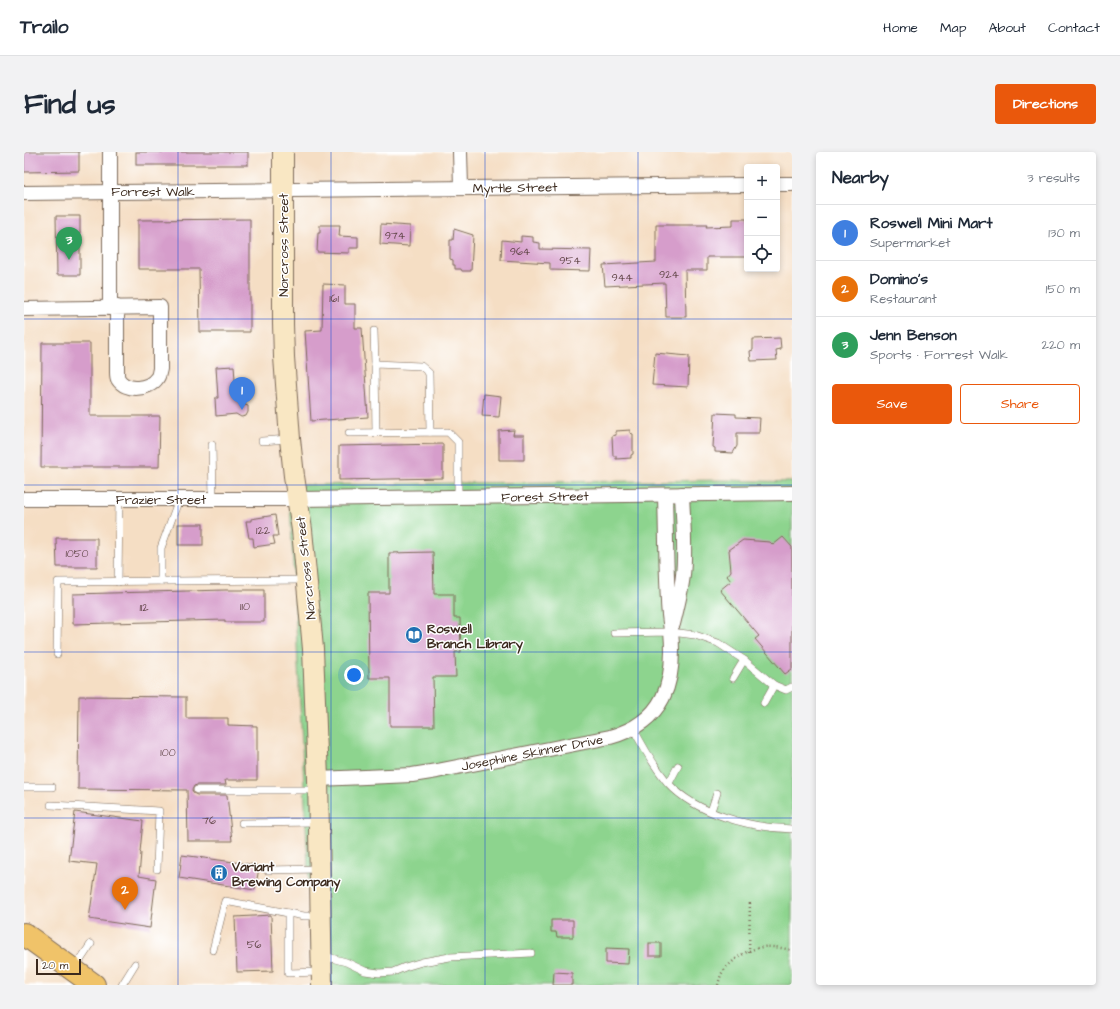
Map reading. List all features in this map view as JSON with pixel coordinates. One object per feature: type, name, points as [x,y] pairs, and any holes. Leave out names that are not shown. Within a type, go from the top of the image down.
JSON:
[{"type":"highway","points":[[24,934],[94,985]]},
{"type":"street","points":[[24,309],[114,307],[160,307],[160,369],[157,378],[152,384],[133,388],[125,385],[118,379],[116,372],[114,307],[110,192],[110,152]]},
{"type":"street","name":"Norcross Street","points":[[282,152],[283,324],[290,439],[308,580],[313,649],[318,784],[322,971]]},
{"type":"street","points":[[460,152],[461,187]]},
{"type":"street","points":[[780,184],[792,184]]},
{"type":"street","name":"Myrtle Street","points":[[283,190],[744,185]]},
{"type":"street","name":"Forrest Walk","points":[[24,193],[283,190]]},
{"type":"street","name":"Forest Street","points":[[298,498],[665,495],[792,492]]},
{"type":"street","name":"Josephine Skinner Drive","points":[[671,632],[678,606],[683,575],[682,494]]},
{"type":"street","name":"Josephine Skinner Drive","points":[[318,784],[359,778],[424,773],[610,737],[622,734],[644,721],[664,697],[671,670],[671,632],[668,607],[665,495]]},
{"type":"street","name":"Frazier Street","points":[[24,499],[298,498]]},
{"type":"lane","points":[[374,332],[376,433]]},
{"type":"lane","points":[[375,364],[421,366],[429,373],[430,432]]},
{"type":"lane","points":[[349,433],[448,432],[458,442],[458,497]]},
{"type":"lane","points":[[262,441],[290,439]]},
{"type":"lane","points":[[212,445],[213,499]]},
{"type":"lane","points":[[118,582],[120,499]]},
{"type":"lane","points":[[161,581],[161,548],[179,499]]},
{"type":"lane","points":[[57,654],[58,582],[308,580]]},
{"type":"lane","points":[[614,633],[671,632],[694,635],[718,643],[744,660],[774,686],[786,690],[792,687]]},
{"type":"lane","points":[[733,678],[744,660]]},
{"type":"lane","points":[[764,703],[774,686]]},
{"type":"lane","points":[[633,728],[645,750],[668,783],[681,795],[696,805],[734,821],[778,829],[792,829]]},
{"type":"lane","points":[[668,783],[678,766]]},
{"type":"lane","points":[[197,790],[318,784]]},
{"type":"lane","points":[[24,787],[52,787]]},
{"type":"lane","points":[[710,811],[717,793]]},
{"type":"lane","points":[[51,805],[159,811],[157,869]]},
{"type":"lane","points":[[242,823],[319,822]]},
{"type":"lane","points":[[267,870],[320,869]]},
{"type":"lane","points":[[213,950],[225,901],[304,916],[321,916]]},
{"type":"lane","points":[[288,913],[288,973],[322,971],[346,962],[365,971],[379,974],[393,972],[422,962],[450,956],[531,953]]},
{"type":"lane","points":[[74,970],[92,944]]},
{"type":"lane","points":[[122,985],[135,964]]},
{"type":"path","points":[[749,952],[750,901]]},
{"type":"path","points":[[718,985],[721,975],[729,964],[742,955],[758,948],[774,947],[792,950]]},
{"type":"green space","points":[[725,480],[792,482],[792,985],[314,985],[289,485]]},
{"type":"building","points":[[24,152],[79,152],[79,171],[24,172]]},
{"type":"building","points":[[136,152],[248,152],[248,165],[136,165]]},
{"type":"building","points":[[56,216],[80,216],[80,275],[57,275]]},
{"type":"building","points":[[250,219],[250,332],[200,332],[199,269],[138,269],[138,220]]},
{"type":"building","points":[[733,219],[744,219],[744,257],[707,257],[707,270],[685,270],[686,317],[666,317],[665,283],[605,286],[603,265],[656,262],[656,225],[707,225],[706,227],[733,226]]},
{"type":"building","points":[[381,224],[410,226],[409,246],[380,244]]},
{"type":"building","points":[[320,225],[340,225],[339,236],[358,237],[358,248],[349,248],[349,253],[317,252]]},
{"type":"building","points":[[454,229],[473,235],[471,271],[455,269],[453,260],[450,259],[450,240],[453,240]]},
{"type":"building","points":[[521,236],[533,237],[533,242],[540,243],[540,249],[591,250],[590,271],[550,270],[550,263],[501,260],[502,240],[521,242]]},
{"type":"building","points":[[323,284],[345,285],[345,304],[355,304],[355,328],[362,328],[368,417],[311,421],[305,331],[322,330]]},
{"type":"building","points":[[780,338],[781,349],[776,350],[777,360],[751,361],[750,351],[753,350],[753,339]]},
{"type":"building","points":[[42,343],[90,343],[90,416],[160,416],[159,467],[41,467]]},
{"type":"building","points":[[655,353],[689,356],[688,387],[652,385]]},
{"type":"building","points":[[234,366],[236,394],[245,394],[245,405],[248,406],[248,412],[246,416],[241,417],[236,414],[216,416],[215,398],[218,398],[216,367]]},
{"type":"building","points":[[484,394],[501,396],[499,417],[482,416]]},
{"type":"building","points":[[715,413],[736,414],[736,417],[760,418],[759,433],[737,433],[737,446],[733,453],[715,452],[715,448],[713,447]]},
{"type":"building","points":[[514,430],[513,435],[524,435],[524,460],[499,460],[499,431]]},
{"type":"building","points":[[630,430],[630,433],[633,434],[633,454],[631,455],[631,458],[616,459],[616,456],[613,456],[612,436],[616,435],[616,431]]},
{"type":"building","points":[[443,444],[443,478],[339,480],[339,446]]},
{"type":"building","points":[[275,515],[278,536],[273,536],[275,544],[254,547],[253,538],[249,538],[246,521]]},
{"type":"building","points":[[178,524],[203,524],[203,545],[178,545]]},
{"type":"building","points":[[783,537],[792,547],[792,669],[785,674],[755,639],[759,636],[720,590],[731,581],[727,576],[731,571],[729,550],[743,540],[770,542],[773,545]]},
{"type":"building","points":[[56,538],[97,538],[97,567],[57,567]]},
{"type":"building","name":"Roswell Branch Library","points":[[433,552],[434,594],[454,594],[454,618],[460,618],[461,652],[455,652],[456,677],[433,677],[434,726],[390,726],[390,678],[369,678],[368,593],[389,593],[389,553]]},
{"type":"building","points":[[264,590],[264,622],[225,622],[225,620],[73,624],[73,594]]},
{"type":"building","points":[[79,696],[186,697],[186,718],[228,718],[228,725],[257,726],[257,780],[225,780],[226,785],[197,785],[194,786],[192,790],[193,793],[197,795],[227,795],[232,841],[188,841],[187,790],[78,789]]},
{"type":"building","points":[[75,812],[143,821],[139,876],[156,879],[150,928],[89,919],[97,864],[69,861]]},
{"type":"building","name":"Variant Brewing Company","points":[[182,855],[256,865],[256,867],[259,868],[255,890],[179,878]]},
{"type":"building","points":[[271,915],[273,971],[237,972],[235,917]]},
{"type":"building","points":[[551,920],[573,920],[573,937],[557,937],[556,932],[551,932]]},
{"type":"building","points":[[649,943],[661,943],[661,956],[649,956]]},
{"type":"building","points":[[606,948],[629,949],[628,964],[606,963]]},
{"type":"building","points":[[554,972],[572,973],[572,985],[553,985]]},
{"type":"place","name":"Jenn Benson","points":[[69,260]]},
{"type":"place","name":"Roswell Mini Mart","points":[[242,410]]},
{"type":"place","name":"Roswell Branch Library","points":[[414,635]]},
{"type":"place","name":"Variant Brewing Company","points":[[219,873]]},
{"type":"place","name":"Domino's","points":[[125,910]]}]
